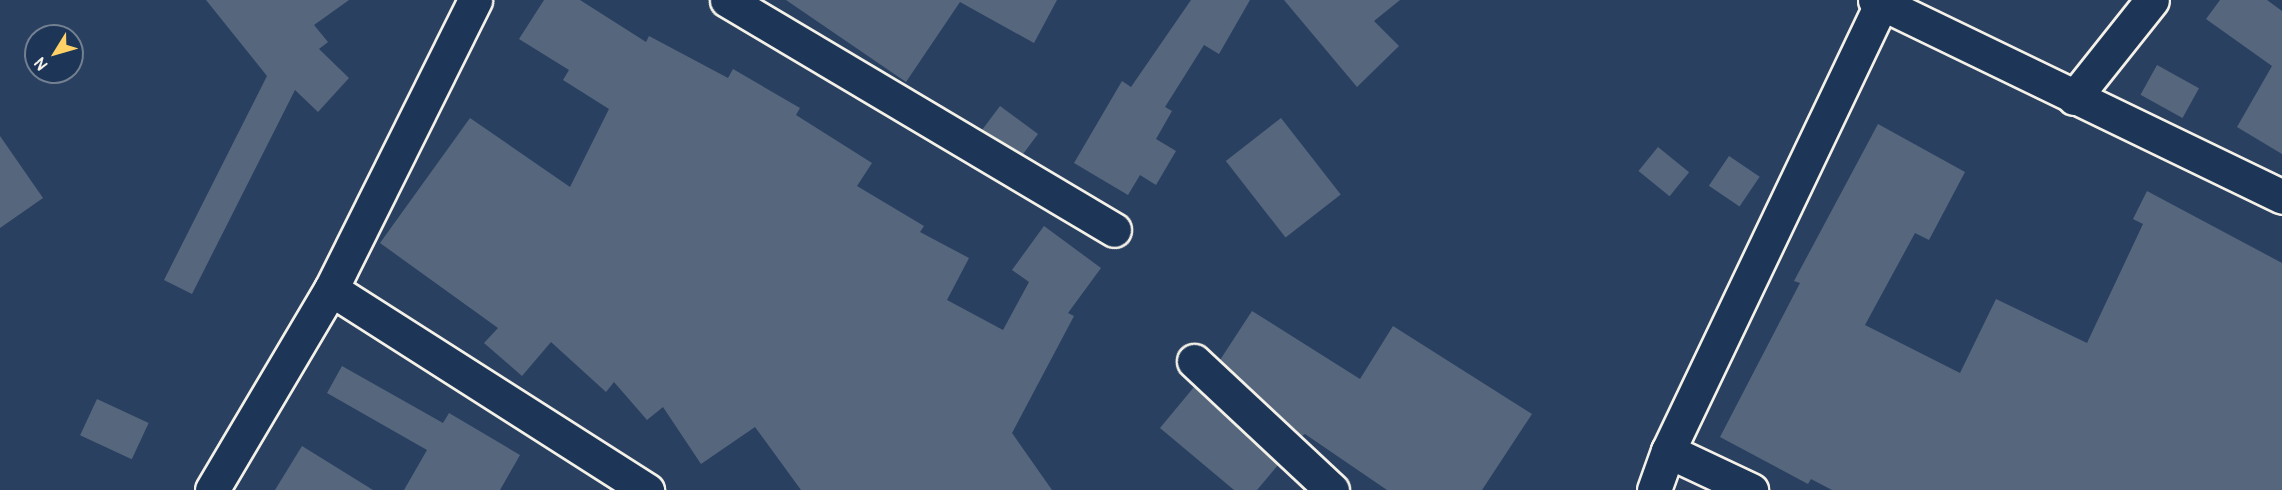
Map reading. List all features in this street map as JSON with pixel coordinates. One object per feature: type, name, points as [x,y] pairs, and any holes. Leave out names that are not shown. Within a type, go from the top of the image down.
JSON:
[{"type":"street","points":[[212,490],[331,289],[475,0]]},
{"type":"street","points":[[727,0],[1114,230]]},
{"type":"street","points":[[2074,98],[2152,0]]},
{"type":"street","points":[[1654,490],[1668,451],[1880,1],[2074,98],[2282,197]]},
{"type":"street","points":[[331,289],[647,490]]},
{"type":"street","points":[[1194,361],[1332,490]]},
{"type":"street","points":[[1668,451],[1751,490]]},
{"type":"building","points":[[206,0],[349,0],[314,25],[328,42],[319,49],[349,78],[318,112],[295,90],[192,294],[164,280],[267,76]]},
{"type":"building","points":[[544,0],[580,0],[646,42],[649,36],[728,78],[733,69],[800,108],[796,115],[872,163],[857,186],[924,226],[920,232],[969,258],[947,300],[1003,330],[1029,282],[1012,270],[1044,226],[1101,268],[1068,313],[1074,316],[1012,433],[1052,490],[801,490],[755,427],[701,464],[663,407],[647,420],[614,382],[606,392],[551,342],[522,376],[484,343],[498,328],[380,243],[470,118],[570,187],[609,109],[563,80],[569,70],[519,39]]},
{"type":"building","points":[[786,0],[1057,0],[1034,43],[960,2],[906,82]]},
{"type":"building","points":[[1191,0],[1250,0],[1219,54],[1204,45],[1165,107],[1172,111],[1156,139],[1176,151],[1156,185],[1140,175],[1128,195],[1074,163],[1122,81],[1131,87]]},
{"type":"building","points":[[1284,0],[1400,0],[1374,21],[1399,46],[1357,87]]},
{"type":"building","points":[[2220,0],[2267,0],[2282,11],[2282,154],[2237,127],[2272,66],[2206,19]]},
{"type":"building","points":[[2157,65],[2199,88],[2182,118],[2141,95]]},
{"type":"building","points":[[1000,106],[1038,134],[1023,154],[982,130]]},
{"type":"building","points":[[1281,118],[1341,194],[1286,238],[1226,161]]},
{"type":"building","points":[[1878,124],[1965,172],[1929,240],[1915,233],[1865,325],[1960,373],[1996,299],[2087,343],[2143,224],[2133,219],[2147,191],[2282,263],[2282,490],[1832,490],[1811,479],[1808,484],[1720,437],[1800,283],[1794,281]]},
{"type":"building","points":[[0,136],[43,198],[0,228]]},
{"type":"building","points":[[1658,147],[1689,172],[1670,196],[1638,171]]},
{"type":"building","points":[[1729,156],[1760,177],[1740,207],[1709,186]]},
{"type":"building","points":[[1252,311],[1360,379],[1393,326],[1532,414],[1482,490],[1387,490],[1305,434],[1302,436],[1220,360]]},
{"type":"building","points":[[342,366],[443,423],[449,413],[520,455],[500,490],[404,490],[427,450],[327,393]]},
{"type":"building","points":[[1194,387],[1278,465],[1257,490],[1234,490],[1160,428]]},
{"type":"building","points":[[97,399],[149,423],[132,459],[80,435]]},
{"type":"building","points":[[302,446],[373,490],[275,490]]}]
